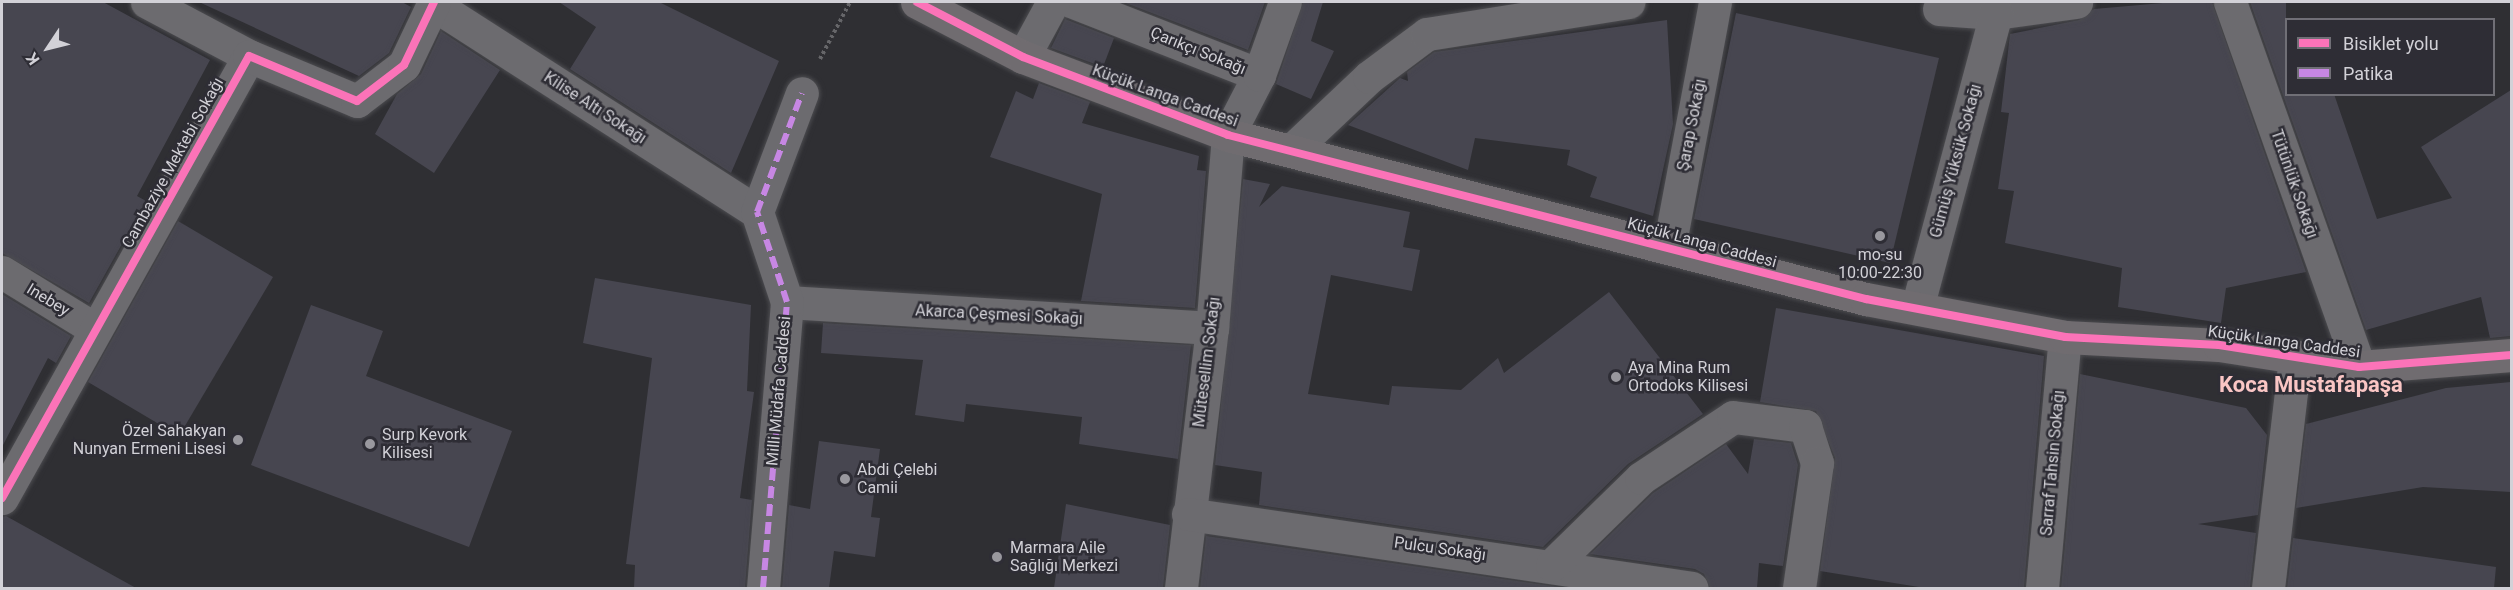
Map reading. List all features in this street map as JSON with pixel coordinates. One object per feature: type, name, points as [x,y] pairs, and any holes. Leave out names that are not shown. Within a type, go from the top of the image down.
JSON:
[{"type":"street","points":[[147,2],[249,56],[357,101],[404,65],[433,3]]},
{"type":"street","name":"Küçük Langa Caddesi","points":[[917,2],[1023,57],[1228,135],[1294,148],[1669,248],[1917,309],[2065,337],[2219,345],[2359,367],[2511,355]]},
{"type":"street","points":[[1023,57],[1053,2]]},
{"type":"street","name":"Çarıkçı Sokağı","points":[[1073,2],[1259,75],[1228,135]]},
{"type":"street","points":[[1259,75],[1285,2]]},
{"type":"street","points":[[1294,148],[1369,77],[1427,34],[1628,2]]},
{"type":"street","name":"Şarap Sokağı","points":[[1669,248],[1715,2]]},
{"type":"street","points":[[1934,4],[1995,13],[2076,2]]},
{"type":"street","name":"Tütünlük Sokağı","points":[[2230,2],[2359,367]]},
{"type":"street","name":"Kilise Altı Sokağı","points":[[433,3],[757,212]]},
{"type":"street","name":"Gümüş Yüksük Sokağı","points":[[1917,309],[1995,13]]},
{"type":"street","name":"Cambaziye Mektebi Sokağı","points":[[2,498],[249,56]]},
{"type":"street","points":[[757,212],[802,93]]},
{"type":"street","name":"Mütesellim Sokağı","points":[[1181,588],[1188,513],[1212,328],[1228,135]]},
{"type":"street","name":"Milli Müdafa Caddesi","points":[[757,212],[787,302],[763,588]]},
{"type":"street","name":"Inebey","points":[[2,272],[95,329]]},
{"type":"street","name":"Akarca Çeşmesi Sokağı","points":[[787,302],[1212,328]]},
{"type":"street","name":"Sarraf Tahsin Sokağı","points":[[2042,588],[2065,337]]},
{"type":"street","points":[[2268,588],[2295,357]]},
{"type":"street","points":[[1551,577],[1641,478],[1733,417],[1805,426],[1817,463],[1799,588]]},
{"type":"street","name":"Pulcu Sokağı","points":[[1188,513],[1551,577],[1692,588]]},
{"type":"path","points":[[802,93],[850,2]]},
{"type":"building","points":[[2,2],[103,2],[210,60],[137,196],[146,201],[89,303],[2,253]]},
{"type":"building","points":[[199,2],[402,2],[411,7],[389,53],[359,76]]},
{"type":"building","points":[[559,2],[659,2],[779,61],[731,173],[570,69],[596,27]]},
{"type":"building","points":[[1123,2],[1265,2],[1248,50]]},
{"type":"building","points":[[1303,2],[1323,2],[1311,41],[1334,51],[1311,99],[1276,84]]},
{"type":"building","points":[[2174,2],[2212,2],[2306,272],[2226,288],[2221,323],[2118,307],[2122,268],[2005,243],[2014,191],[1998,189],[2009,113],[2001,112],[2010,34],[2079,20],[2094,9]]},
{"type":"building","points":[[2250,2],[2286,2],[2285,96],[2335,96],[2377,219],[2452,198],[2421,147],[2511,90],[2511,336],[2490,338],[2481,297],[2366,330]]},
{"type":"building","points":[[1736,13],[1939,58],[1890,263],[1694,219]]},
{"type":"building","points":[[1065,19],[1114,38],[1103,67],[1051,48]]},
{"type":"building","points":[[1667,20],[1673,124],[1653,216],[1590,197],[1597,177],[1567,165],[1570,150],[1475,138],[1468,170],[1348,125],[1400,78],[1408,81],[1407,72],[1434,52]]},
{"type":"building","points":[[441,31],[500,70],[434,173],[375,134],[397,94],[421,74]]},
{"type":"building","points":[[1039,83],[1090,102],[1082,123],[1199,156],[1197,170],[1206,171],[1195,308],[1081,301],[1102,194],[990,157],[1016,91],[1033,99]]},
{"type":"building","points":[[1243,179],[1270,184],[1259,207],[1282,186],[1410,212],[1403,247],[1420,250],[1412,291],[1331,275],[1308,394],[1389,405],[1392,386],[1461,390],[1498,358],[1504,373],[1609,292],[1703,414],[1628,464],[1543,547],[1259,505],[1262,472],[1215,465]]},
{"type":"building","points":[[178,221],[273,277],[179,436],[88,382]]},
{"type":"building","points":[[595,278],[751,305],[747,391],[754,392],[740,498],[752,500],[745,588],[634,588],[635,565],[626,564],[652,358],[583,343]]},
{"type":"building","points":[[2,294],[71,336],[56,363],[48,358],[2,447]]},
{"type":"building","points":[[311,305],[383,331],[366,376],[512,431],[469,547],[251,465]]},
{"type":"building","points":[[1776,308],[2044,356],[2024,588],[1925,588],[1820,571],[1835,458],[1816,411],[1760,402]]},
{"type":"building","points":[[823,323],[1191,345],[1178,459],[1079,444],[1082,417],[966,404],[964,422],[915,415],[923,360],[821,353]]},
{"type":"building","points":[[2080,374],[2246,408],[2267,435],[2258,515],[2198,524],[2256,533],[2250,588],[2061,588]]},
{"type":"building","points":[[2511,382],[2511,492],[2423,487],[2296,508],[2306,424],[2446,388]]},
{"type":"building","points":[[1754,439],[1791,443],[1798,465],[1783,566],[1759,563],[1757,588],[1710,588],[1704,574],[1695,569],[1590,554],[1653,493],[1726,444],[1748,474]]},
{"type":"building","points":[[819,441],[880,449],[871,517],[880,518],[875,557],[834,551],[829,588],[782,588],[789,505],[810,509]]},
{"type":"building","points":[[1066,504],[1170,525],[1163,588],[1054,588]]},
{"type":"building","points":[[6,516],[136,588],[2,588],[2,517]]},
{"type":"building","points":[[1206,536],[1566,588],[1200,588]]},
{"type":"building","points":[[2293,538],[2496,567],[2494,588],[2287,588]]},
{"type":"marked path","points":[[763,588],[787,302],[757,212],[802,93]]},
{"type":"cycle path","points":[[2,498],[249,56],[357,101],[404,65],[434,2]]},
{"type":"cycle path","points":[[917,2],[1023,57],[1228,135],[1866,299],[2065,337],[2219,345],[2359,367],[2512,355]]},
{"type":"place","name":"mo-su 10:00-22:30","points":[[1880,236]]},
{"type":"place","name":"Aya Mina Rum Ortodoks Kilisesi","points":[[1616,377]]},
{"type":"place","name":"Özel Sahakyan Nunyan Ermeni Lisesi","points":[[238,440]]},
{"type":"place","name":"Surp Kevork Kilisesi","points":[[370,444]]},
{"type":"place","name":"Abdi Çelebi Camii","points":[[845,479]]},
{"type":"place","name":"Marmara Aile Sağlığı Merkezi","points":[[997,557]]},
{"type":"district","name":"Koca Mustafapaşa","points":[[2311,385]]}]
